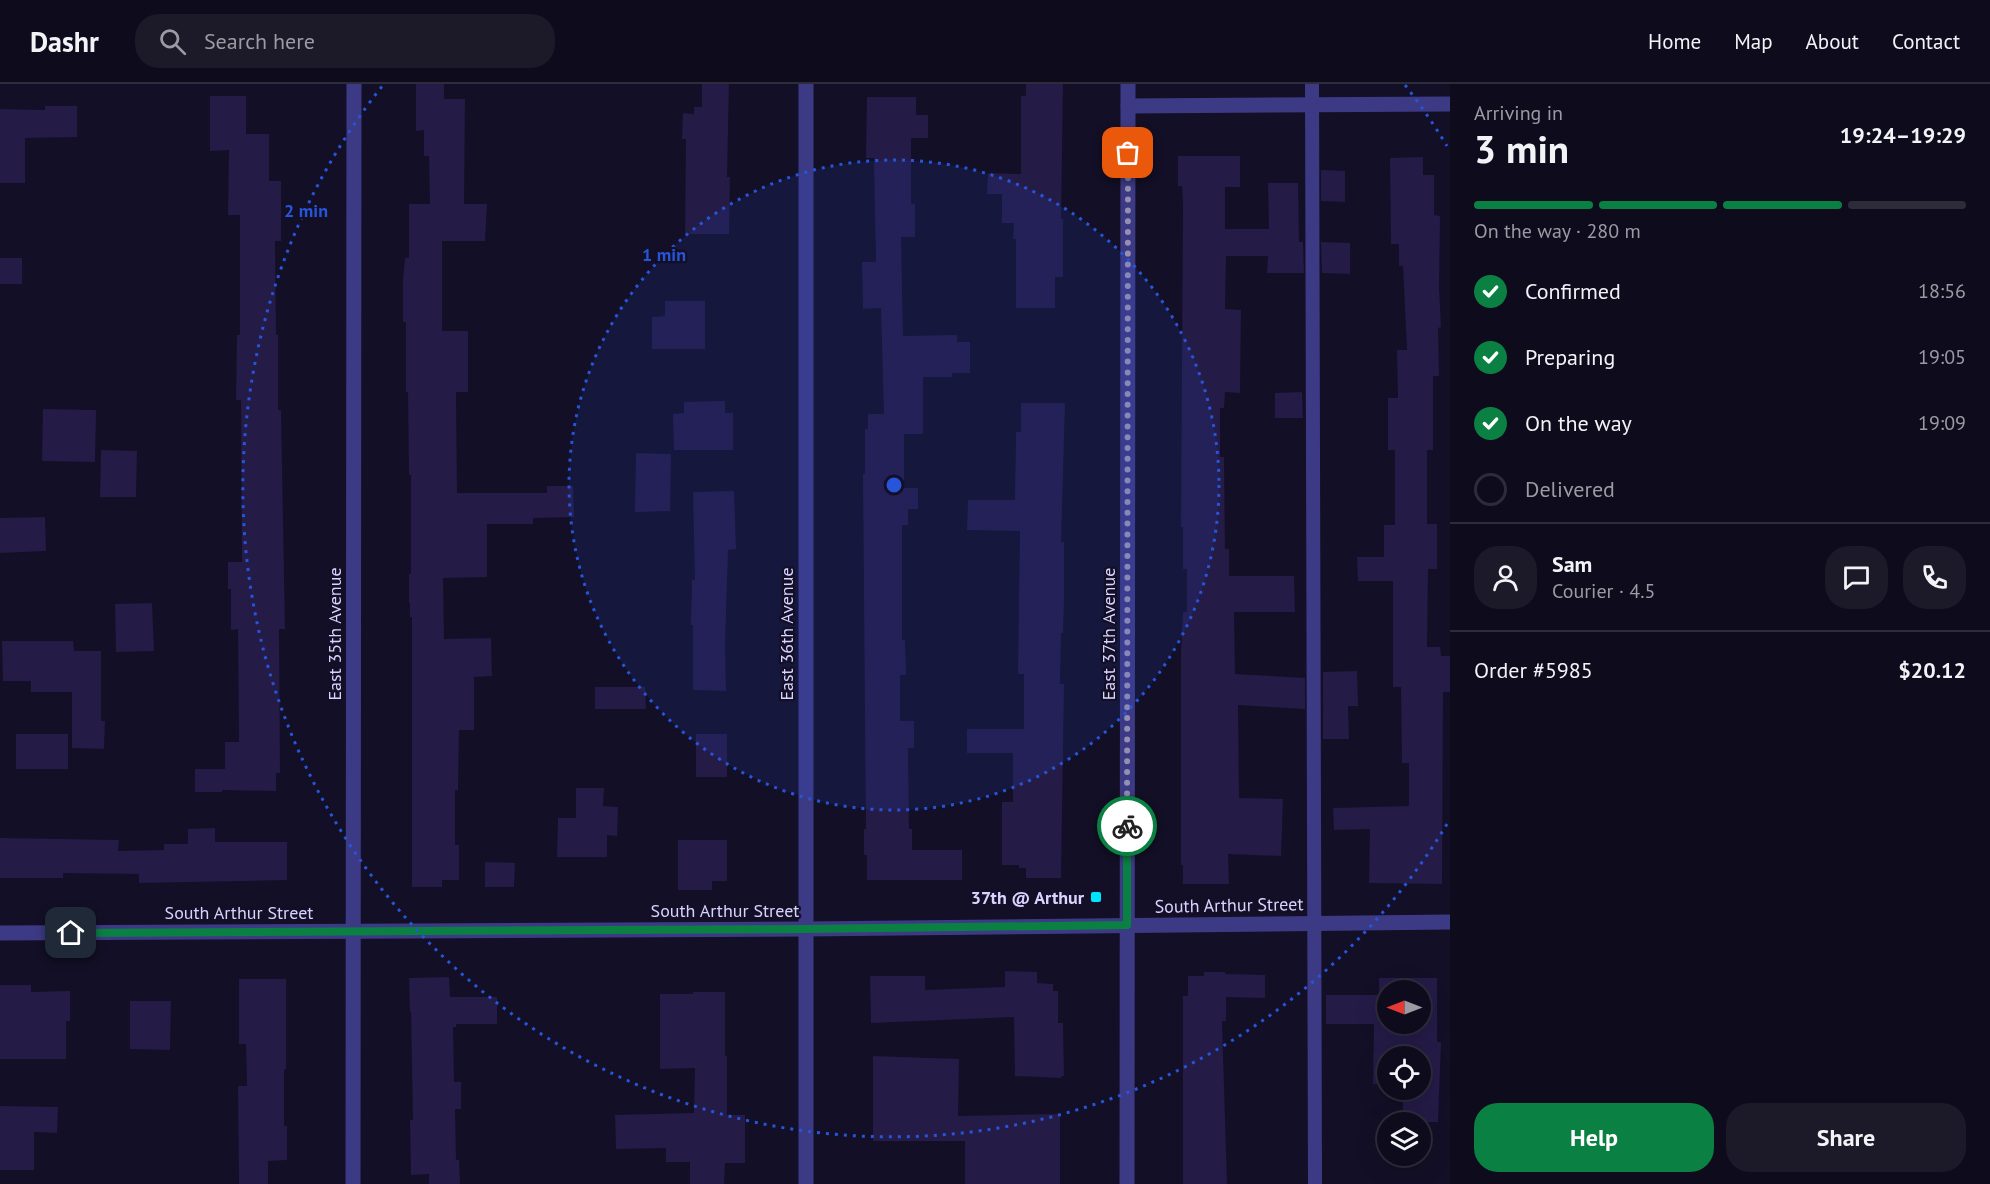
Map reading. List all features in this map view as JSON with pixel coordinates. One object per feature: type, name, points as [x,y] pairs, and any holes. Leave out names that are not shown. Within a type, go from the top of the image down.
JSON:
[{"type":"street","name":"East 35th Avenue","points":[[353,1184],[354,84]]},
{"type":"street","name":"East 36th Avenue","points":[[806,84],[806,1184]]},
{"type":"street","name":"East 37th Avenue","points":[[1127,1184],[1128,84]]},
{"type":"street","points":[[1128,106],[1450,104]]},
{"type":"street","name":"South Arthur Street","points":[[0,933],[806,929],[1450,922]]},
{"type":"lane","points":[[1312,84],[1315,1184]]},
{"type":"building","points":[[416,84],[444,84],[444,99],[465,99],[464,204],[487,204],[485,241],[442,241],[442,331],[468,331],[468,392],[456,392],[457,493],[547,493],[547,486],[573,486],[574,517],[533,518],[533,524],[487,524],[487,577],[443,578],[444,639],[491,638],[492,676],[474,677],[474,730],[459,730],[458,790],[455,790],[455,845],[459,845],[459,880],[442,880],[442,887],[412,887],[412,617],[410,617],[409,603],[411,475],[409,475],[403,280],[405,258],[409,258],[409,204],[430,204],[429,156],[424,156],[424,130],[416,131]]},
{"type":"building","points":[[702,84],[729,84],[727,177],[730,177],[729,234],[685,234],[686,139],[682,139],[683,113],[694,114],[694,107],[702,107]]},
{"type":"building","points":[[1026,84],[1063,84],[1061,219],[1063,219],[1063,277],[1055,277],[1055,308],[1016,308],[1014,223],[1002,223],[1002,194],[987,194],[988,173],[1021,174],[1021,96],[1026,96]]},
{"type":"building","points":[[210,96],[246,96],[246,134],[269,134],[269,181],[281,181],[281,241],[275,241],[285,629],[279,629],[280,773],[276,773],[276,791],[195,792],[195,769],[225,769],[225,742],[239,742],[238,629],[231,630],[231,589],[228,589],[228,562],[242,562],[241,400],[236,400],[237,335],[240,335],[240,215],[228,215],[229,150],[210,151]]},
{"type":"building","points":[[867,97],[916,97],[916,115],[928,115],[928,138],[911,138],[911,204],[915,204],[915,237],[901,237],[903,336],[957,335],[957,342],[970,342],[970,373],[952,373],[952,377],[923,377],[923,434],[904,434],[904,488],[918,488],[918,509],[908,509],[908,525],[902,525],[902,640],[905,640],[906,675],[900,675],[900,721],[914,721],[914,748],[908,748],[909,829],[912,829],[912,850],[962,850],[962,880],[867,880],[867,855],[864,855],[864,829],[866,829],[863,474],[865,474],[865,429],[868,429],[868,414],[884,414],[881,308],[863,309],[862,262],[876,262],[874,158],[866,158]]},
{"type":"building","points":[[45,106],[77,106],[77,137],[25,138],[25,183],[0,183],[0,109],[45,110]]},
{"type":"building","points":[[1178,156],[1240,156],[1240,187],[1225,187],[1225,229],[1269,229],[1268,183],[1298,183],[1299,242],[1303,242],[1304,273],[1267,273],[1268,256],[1226,256],[1225,309],[1241,310],[1240,393],[1225,392],[1224,408],[1220,408],[1220,457],[1224,457],[1225,549],[1229,549],[1229,576],[1294,576],[1295,612],[1234,612],[1235,674],[1305,678],[1305,709],[1238,705],[1239,798],[1283,799],[1281,856],[1228,854],[1229,884],[1183,884],[1183,865],[1181,865],[1181,651],[1183,612],[1187,612],[1187,569],[1183,569],[1183,527],[1181,527],[1183,204],[1182,186],[1178,186]]},
{"type":"building","points":[[1423,157],[1423,175],[1434,175],[1434,215],[1440,216],[1439,376],[1433,376],[1433,450],[1427,450],[1427,524],[1437,524],[1437,569],[1428,569],[1427,647],[1440,647],[1441,656],[1450,656],[1450,692],[1443,692],[1442,884],[1369,883],[1370,829],[1334,830],[1333,808],[1409,806],[1409,763],[1402,763],[1401,687],[1393,687],[1393,581],[1358,581],[1357,557],[1384,557],[1384,525],[1395,525],[1395,450],[1388,450],[1388,398],[1398,398],[1397,350],[1407,350],[1403,266],[1399,266],[1399,244],[1391,244],[1390,158]]},
{"type":"building","points":[[1321,170],[1345,171],[1345,202],[1321,201]]},
{"type":"building","points":[[1321,242],[1350,243],[1350,274],[1322,273]]},
{"type":"building","points":[[0,258],[22,258],[22,284],[0,284]]},
{"type":"building","points":[[665,301],[705,301],[705,349],[652,349],[652,317],[665,316]]},
{"type":"building","points":[[1302,392],[1303,418],[1275,418],[1275,393]]},
{"type":"building","points":[[725,401],[725,413],[733,413],[733,450],[674,450],[673,414],[684,413],[684,402]]},
{"type":"building","points":[[1021,403],[1065,403],[1061,542],[1064,542],[1064,600],[1060,684],[1064,684],[1061,878],[1026,878],[1026,868],[1019,868],[1019,865],[1002,865],[1002,802],[1013,802],[1013,753],[967,753],[967,729],[1024,729],[1024,674],[1018,674],[1020,531],[967,530],[968,500],[1015,500],[1016,432],[1021,432]]},
{"type":"building","points":[[43,409],[96,410],[95,462],[42,461]]},
{"type":"building","points":[[101,450],[137,451],[136,497],[100,497]]},
{"type":"building","points":[[636,453],[671,454],[670,511],[635,512]]},
{"type":"building","points":[[734,491],[736,549],[728,550],[726,691],[693,690],[693,625],[691,625],[692,580],[695,580],[693,492]]},
{"type":"building","points":[[45,517],[46,551],[0,553],[0,518]]},
{"type":"building","points":[[152,603],[154,651],[116,652],[115,604]]},
{"type":"building","points":[[2,641],[73,641],[74,651],[101,651],[101,721],[105,721],[104,749],[72,748],[72,692],[31,692],[31,681],[3,681]]},
{"type":"building","points":[[1357,671],[1358,706],[1348,706],[1349,739],[1323,739],[1323,672]]},
{"type":"building","points":[[595,687],[645,687],[646,709],[595,709]]},
{"type":"building","points":[[16,734],[68,734],[68,769],[16,769]]},
{"type":"building","points":[[696,734],[727,734],[727,777],[696,777]]},
{"type":"building","points":[[576,788],[604,788],[603,806],[618,807],[617,836],[607,835],[607,857],[557,857],[558,818],[576,818]]},
{"type":"building","points":[[215,828],[215,842],[287,842],[287,880],[139,883],[139,874],[63,873],[63,878],[0,878],[0,838],[119,840],[118,851],[164,850],[164,844],[188,844],[188,829]]},
{"type":"building","points":[[678,840],[727,840],[727,881],[712,881],[712,890],[678,890]]},
{"type":"building","points":[[485,862],[515,863],[514,887],[485,887]]},
{"type":"building","points":[[1005,971],[1037,972],[1037,983],[1053,984],[1053,991],[1058,991],[1058,1023],[1063,1023],[1064,1076],[1061,1078],[1015,1076],[1014,1017],[871,1023],[870,976],[925,976],[925,990],[1005,987]]},
{"type":"building","points":[[1204,972],[1265,975],[1265,998],[1226,997],[1226,1021],[1222,1021],[1227,1184],[1183,1184],[1183,996],[1188,996],[1188,976],[1204,976]]},
{"type":"building","points":[[449,977],[450,997],[497,997],[497,1024],[456,1024],[456,1027],[453,1027],[454,1082],[461,1082],[461,1109],[455,1109],[456,1160],[459,1160],[460,1184],[429,1184],[429,1174],[411,1175],[410,1120],[413,1120],[409,978]]},
{"type":"building","points":[[1379,978],[1437,978],[1437,1042],[1441,1042],[1438,1122],[1431,1122],[1431,1112],[1403,1112],[1403,1100],[1431,1100],[1431,1046],[1377,1046],[1377,1084],[1373,1084],[1374,1024],[1326,1024],[1326,995],[1377,995],[1377,1034],[1431,1034],[1431,980],[1379,980]]},
{"type":"building","points":[[239,979],[286,979],[284,1126],[287,1126],[287,1160],[268,1161],[268,1184],[239,1184],[238,1086],[247,1086],[246,1044],[239,1044]]},
{"type":"building","points":[[0,985],[31,985],[31,992],[70,991],[70,1021],[66,1021],[66,1059],[0,1059]]},
{"type":"building","points":[[693,992],[725,992],[727,1115],[745,1115],[745,1163],[725,1163],[724,1184],[690,1184],[690,1162],[666,1162],[666,1148],[616,1149],[615,1115],[694,1113],[695,1068],[660,1069],[660,994],[693,994]]},
{"type":"building","points":[[130,1001],[171,1001],[170,1050],[130,1049]]},
{"type":"building","points":[[873,1056],[959,1059],[958,1116],[1060,1114],[1060,1184],[965,1184],[965,1141],[873,1141]]},
{"type":"building","points":[[0,1106],[58,1107],[57,1133],[34,1132],[34,1170],[0,1170]]},
{"type":"way so far","points":[[1127,826],[1128,153]]},
{"type":"place","name":"37th @ Arthur","points":[[1096,897]]},
{"type":"route","points":[[71,933],[1127,925],[1127,826]]}]
